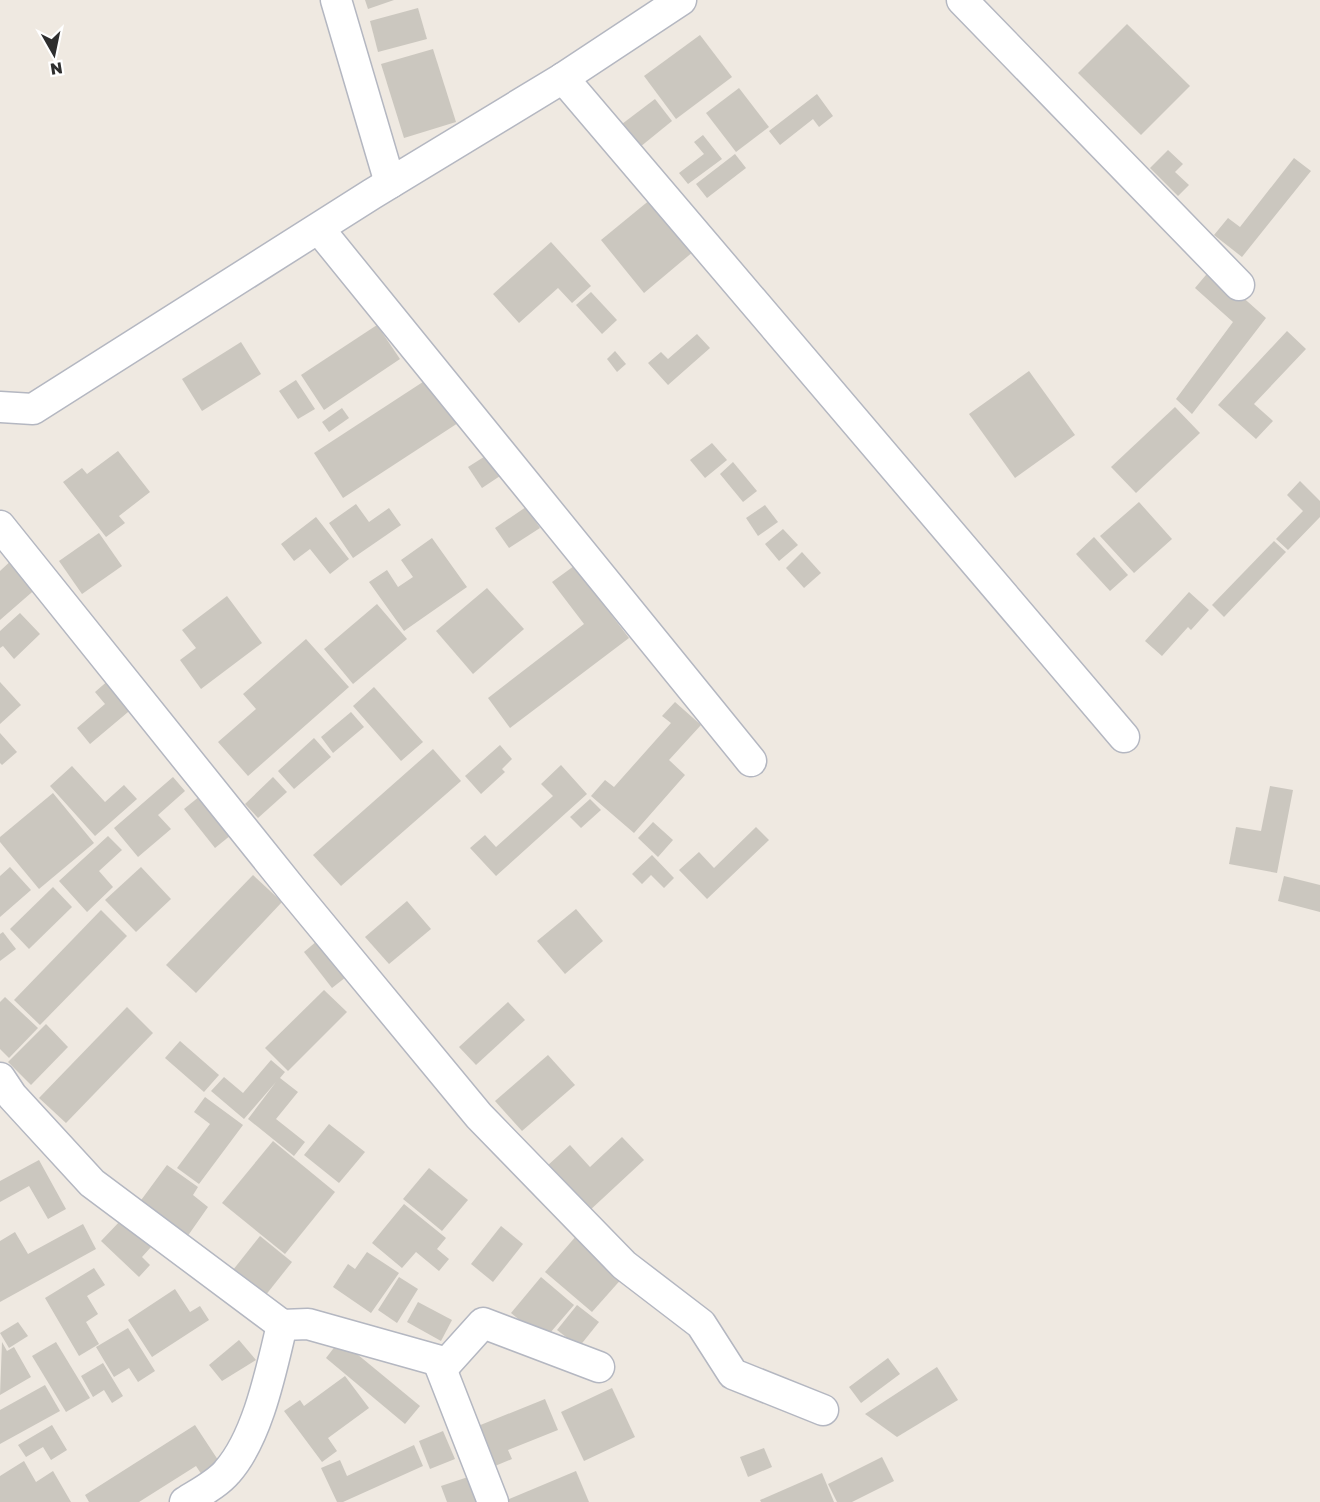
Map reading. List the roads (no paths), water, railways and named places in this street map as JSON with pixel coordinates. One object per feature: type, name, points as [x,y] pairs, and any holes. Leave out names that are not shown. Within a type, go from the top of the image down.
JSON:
[{"type":"street","points":[[336,0],[390,183]]},
{"type":"street","points":[[0,407],[33,409],[390,183],[563,78],[681,0]]},
{"type":"street","points":[[962,0],[1239,285]]},
{"type":"street","points":[[563,78],[1124,737]]},
{"type":"street","points":[[319,229],[751,761]]},
{"type":"street","points":[[0,526],[285,882],[479,1116],[624,1265],[700,1324],[734,1374],[823,1410]]},
{"type":"street","points":[[0,1078],[12,1096],[92,1184],[282,1325],[308,1324],[447,1363],[483,1323],[599,1367]]},
{"type":"street","points":[[185,1502],[225,1475],[241,1455],[270,1378],[282,1325]]},
{"type":"street","points":[[438,1361],[494,1502]]}]
